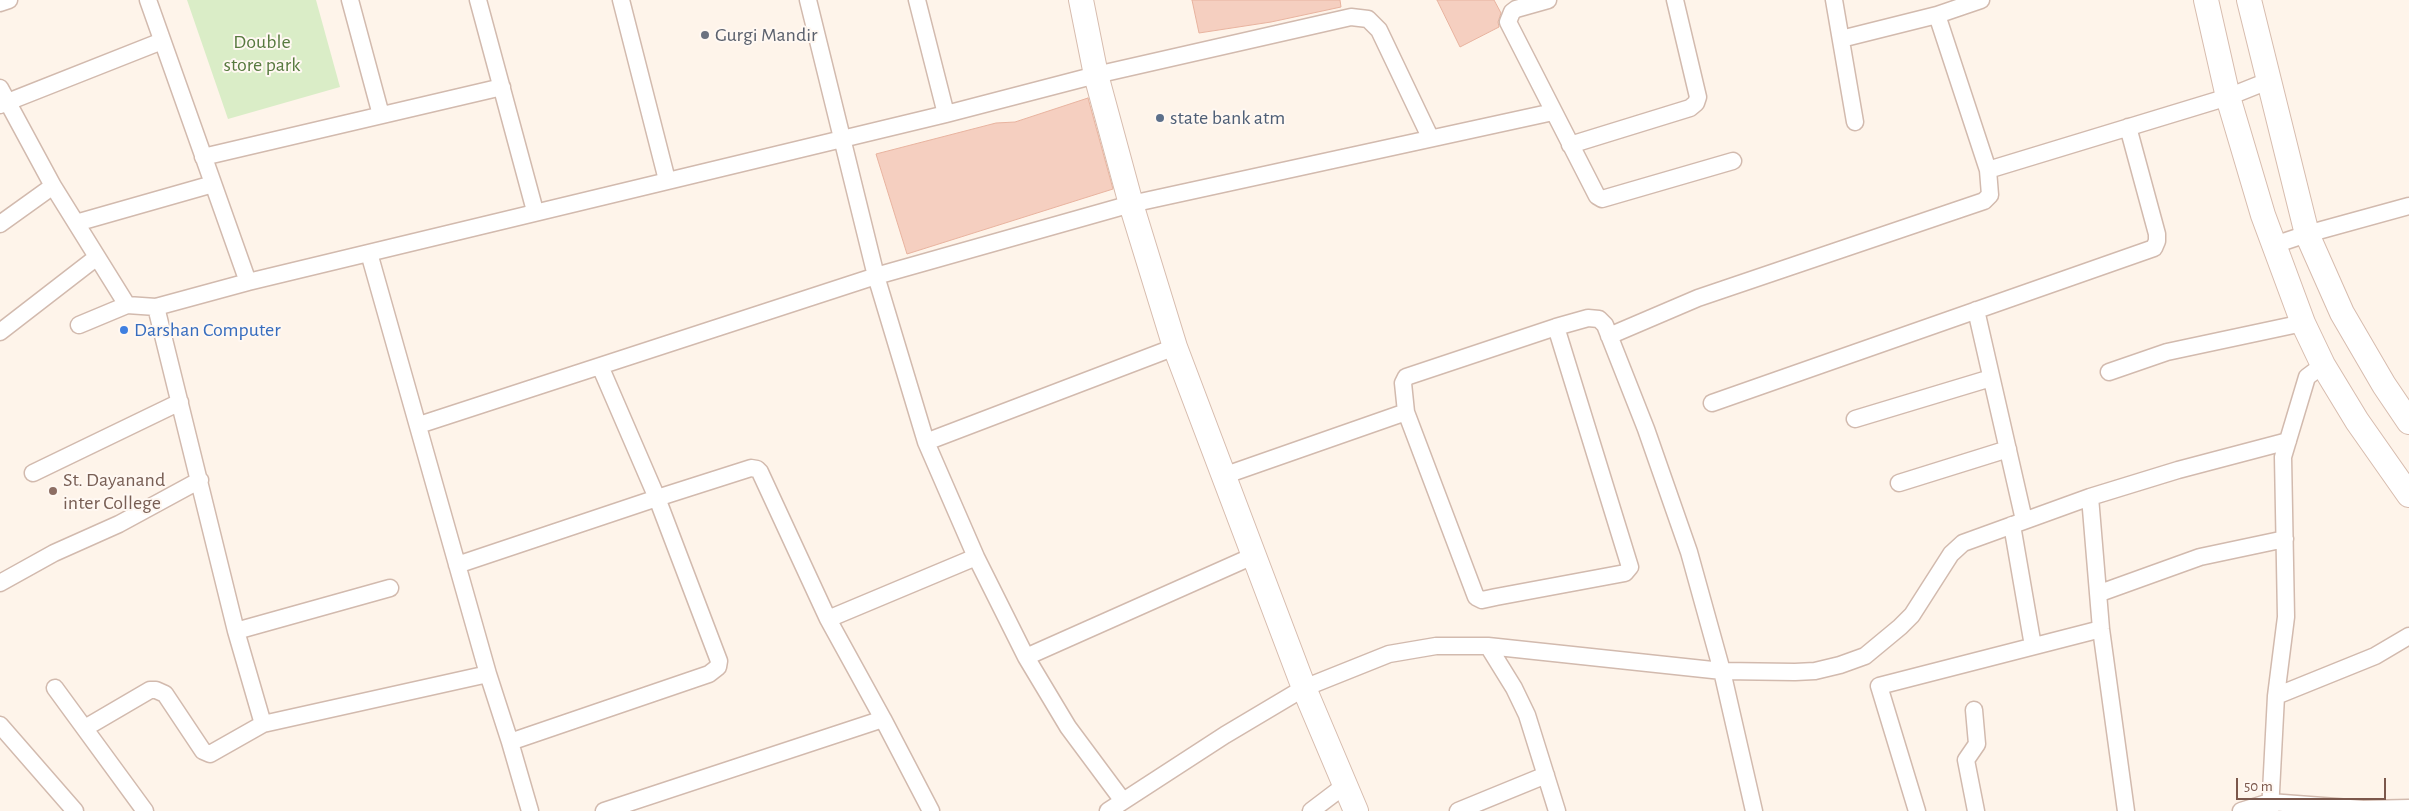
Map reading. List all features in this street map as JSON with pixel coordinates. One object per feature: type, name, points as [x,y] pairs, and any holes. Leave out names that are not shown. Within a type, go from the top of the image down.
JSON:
[{"type":"main road","points":[[1080,0],[1096,75],[1131,204],[1176,347],[1304,688],[1356,811]]},
{"type":"main road","points":[[2206,0],[2228,97],[2274,246],[2303,323],[2323,365],[2357,422],[2409,494]]},
{"type":"main road","points":[[2249,0],[2307,234],[2342,313],[2384,385],[2409,422]]},
{"type":"street","points":[[0,3],[9,0]]},
{"type":"street","points":[[148,0],[248,282]]},
{"type":"street","points":[[350,0],[381,116]]},
{"type":"street","points":[[478,0],[535,211]]},
{"type":"street","points":[[621,0],[667,180]]},
{"type":"street","points":[[808,0],[840,138],[876,276],[926,442],[976,557],[1026,657],[1068,727],[1123,801]]},
{"type":"street","points":[[917,0],[946,114]]},
{"type":"street","points":[[1548,0],[1516,9],[1512,12],[1508,22],[1595,194],[1602,199],[1733,161]]},
{"type":"street","points":[[1570,145],[1690,108],[1696,103],[1698,97],[1674,0]]},
{"type":"street","points":[[1834,0],[1855,122]]},
{"type":"street","points":[[1841,39],[1937,15],[1981,0]]},
{"type":"street","points":[[1609,336],[1698,298],[1984,201],[1990,195],[1988,170],[1937,15]]},
{"type":"street","points":[[79,325],[127,305],[156,307],[248,282],[535,211],[946,114],[1096,75],[1351,17],[1368,19],[1379,30],[1430,137]]},
{"type":"street","points":[[127,305],[53,186],[2,99],[162,41]]},
{"type":"street","points":[[1988,170],[2228,97],[2268,81]]},
{"type":"street","points":[[203,157],[502,88]]},
{"type":"street","points":[[419,425],[876,276],[1131,204],[1430,137],[1553,112]]},
{"type":"street","points":[[1712,403],[2154,248],[2157,242],[2156,234],[2128,127]]},
{"type":"street","points":[[76,223],[213,184]]},
{"type":"street","points":[[0,224],[53,186]]},
{"type":"street","points":[[2274,246],[2307,234],[2409,206]]},
{"type":"street","points":[[369,253],[488,674],[530,811]]},
{"type":"street","points":[[0,332],[97,257]]},
{"type":"street","points":[[156,307],[236,631],[263,724]]},
{"type":"street","points":[[1976,310],[2008,450],[2033,646]]},
{"type":"street","points":[[1556,327],[1630,567],[1625,573],[1479,599],[1476,597],[1406,412],[1403,383],[1410,374],[1556,327],[1595,318],[1605,325],[1646,429],[1685,540],[1722,671],[1754,811]]},
{"type":"street","points":[[2109,372],[2167,352],[2303,323]]},
{"type":"street","points":[[926,442],[1176,347]]},
{"type":"street","points":[[2270,806],[2276,696],[2286,616],[2283,457],[2307,377],[2323,365]]},
{"type":"street","points":[[510,742],[709,674],[718,667],[718,661],[657,498],[600,366]]},
{"type":"street","points":[[1854,419],[1992,378]]},
{"type":"street","points":[[33,473],[180,402]]},
{"type":"street","points":[[1223,476],[1406,412]]},
{"type":"street","points":[[1108,811],[1225,735],[1304,688],[1389,654],[1436,646],[1488,646],[1722,671],[1815,671],[1865,656],[1912,615],[1957,547],[1963,543],[2018,522],[2178,470],[2288,441]]},
{"type":"street","points":[[1899,483],[2008,450]]},
{"type":"street","points":[[458,564],[751,468],[757,469],[828,619],[931,811]]},
{"type":"street","points":[[0,583],[54,553],[119,524],[200,480]]},
{"type":"street","points":[[2090,498],[2100,593],[2101,629],[2126,811]]},
{"type":"street","points":[[2100,593],[2200,557],[2285,539]]},
{"type":"street","points":[[1026,657],[1253,556]]},
{"type":"street","points":[[828,619],[976,557]]},
{"type":"street","points":[[236,631],[390,588]]},
{"type":"street","points":[[1917,811],[1879,686],[2101,629]]},
{"type":"street","points":[[2276,696],[2375,656],[2409,636]]},
{"type":"street","points":[[1488,646],[1514,688],[1527,715],[1557,811]]},
{"type":"street","points":[[84,728],[150,690],[165,694],[203,751],[214,753],[263,724],[488,674]]},
{"type":"street","points":[[55,688],[145,811]]},
{"type":"street","points":[[1974,710],[1977,744],[1966,760],[1976,811]]},
{"type":"street","points":[[604,811],[883,719]]},
{"type":"street","points":[[0,725],[75,811]]},
{"type":"street","points":[[1458,811],[1546,775]]},
{"type":"street","points":[[1311,811],[1344,786]]},
{"type":"street","points":[[2241,811],[2270,806],[2362,809],[2409,808]]},
{"type":"green space","name":"Double store park","points":[[187,0],[316,0],[340,87],[228,119]]},
{"type":"building","points":[[1192,0],[1340,0],[1341,7],[1271,22],[1199,33]]},
{"type":"building","points":[[1437,0],[1494,0],[1501,13],[1498,22],[1499,27],[1460,47]]},
{"type":"building","points":[[1088,98],[1113,189],[907,254],[876,154],[996,123],[1015,122]]},
{"type":"place","name":"Gurgi Mandir","points":[[705,35]]},
{"type":"place","name":"state bank atm","points":[[1160,118]]},
{"type":"place","name":"Darshan Computer","points":[[124,330]]},
{"type":"place","name":"St. Dayanand inter College","points":[[53,491]]}]
